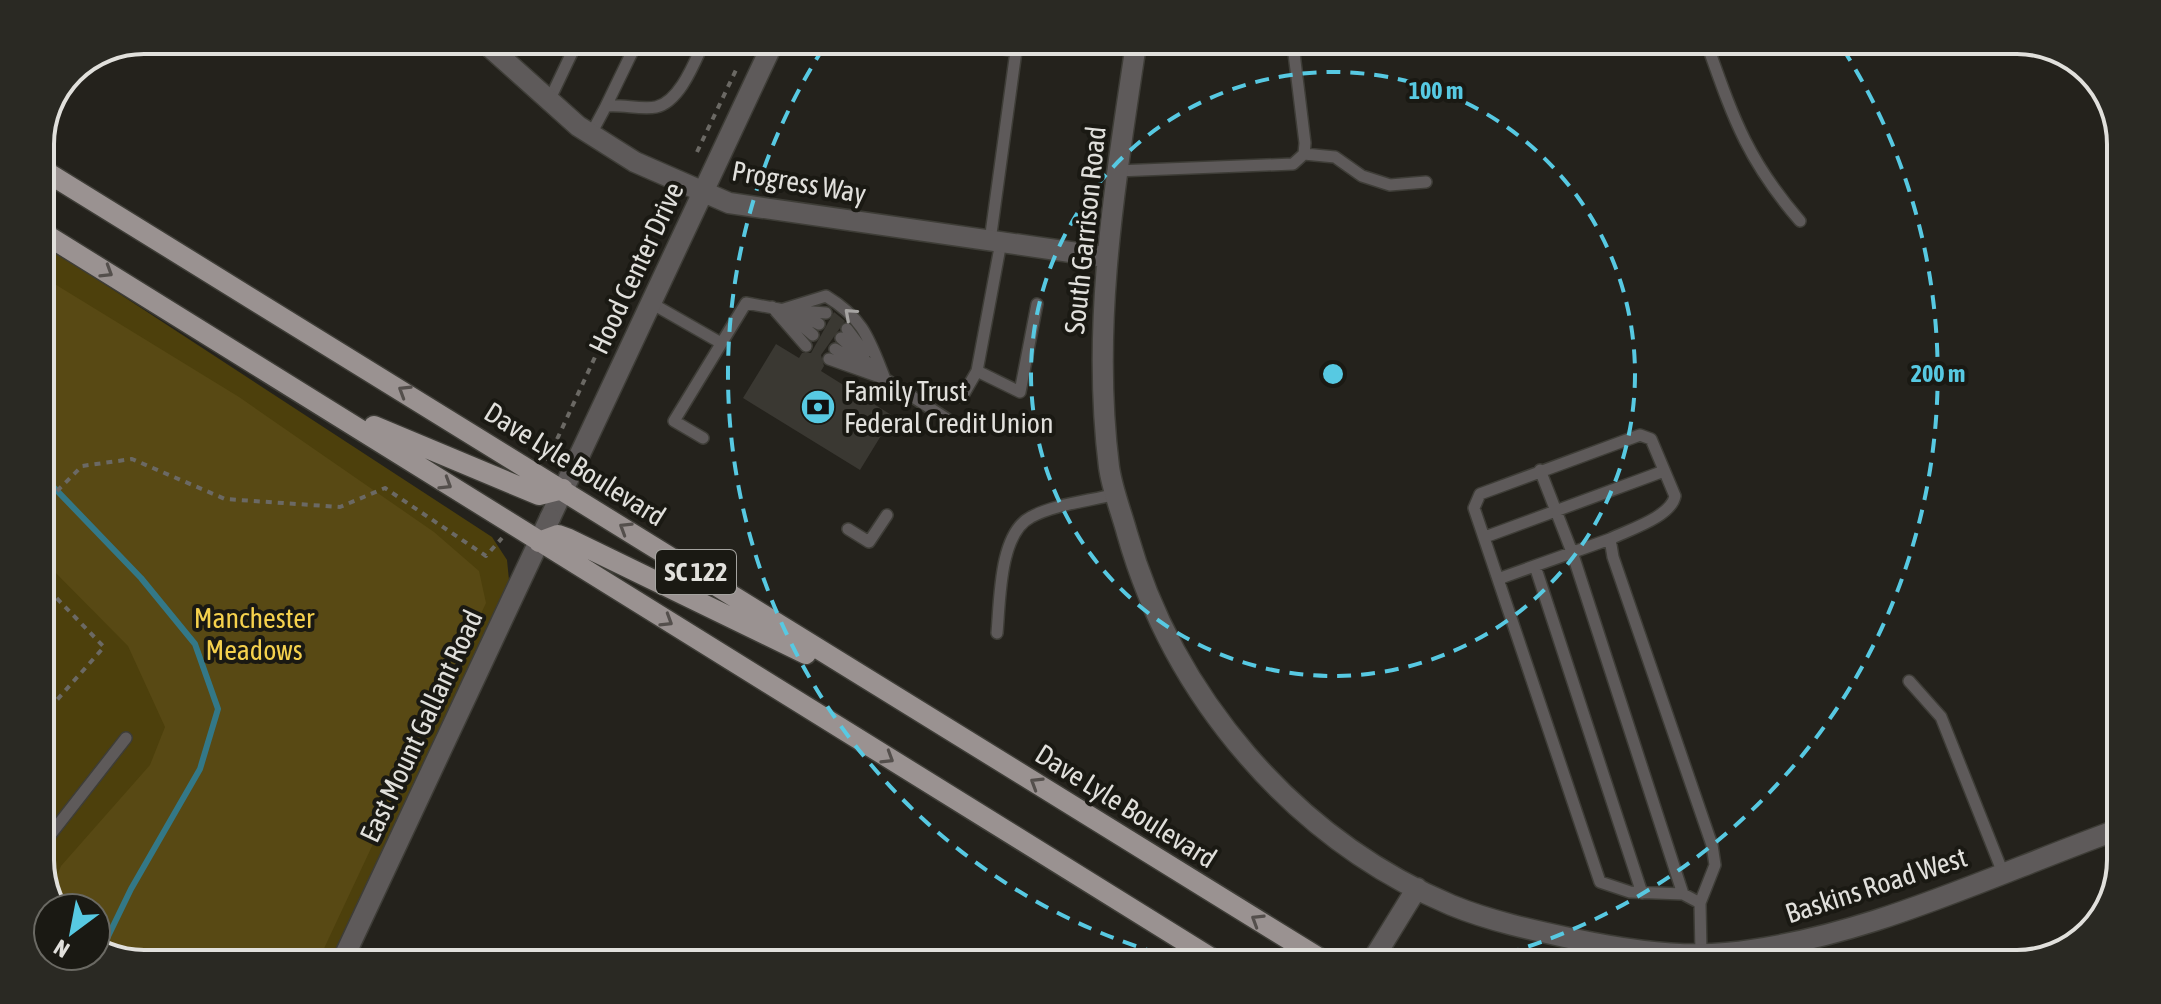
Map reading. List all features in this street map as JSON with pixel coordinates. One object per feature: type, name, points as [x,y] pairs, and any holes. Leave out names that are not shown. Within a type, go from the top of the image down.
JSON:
[{"type":"main road","name":"Dave Lyle Boulevard","points":[[54,177],[1306,950]]},
{"type":"main road","name":"SC 122","points":[[54,240],[1198,950]]},
{"type":"main road","points":[[311,399],[508,484],[539,495],[563,489]]},
{"type":"main road","points":[[539,542],[558,535],[569,539],[910,705]]},
{"type":"street","name":"Progress Way","points":[[508,54],[549,101],[591,134],[635,162],[729,203],[1105,257]]},
{"type":"street","name":"Hood Center Drive","points":[[550,518],[768,54]]},
{"type":"street","name":"South Garrison Road","points":[[1135,54],[1105,257],[1101,352],[1110,471],[1135,563],[1166,637],[1203,701],[1251,762],[1308,814],[1367,858],[1417,888]]},
{"type":"street","name":"East Mount Gallant Road","points":[[347,950],[550,518]]},
{"type":"street","name":"Baskins Road West","points":[[1748,950],[1789,944],[1876,921],[2107,834]]},
{"type":"street","name":"Baskins Road West","points":[[1417,888],[1451,905],[1522,928],[1615,948],[1649,950]]},
{"type":"street","points":[[1379,950],[1417,888]]},
{"type":"lane","points":[[549,101],[571,54]]},
{"type":"lane","points":[[591,134],[631,54]]},
{"type":"lane","points":[[606,106],[627,103],[656,107],[668,101],[691,71],[699,54]]},
{"type":"lane","points":[[962,397],[977,371],[996,242],[1016,54]]},
{"type":"lane","points":[[1294,54],[1304,154]]},
{"type":"lane","points":[[1711,54],[1739,133],[1768,185],[1800,221]]},
{"type":"lane","points":[[1117,171],[1293,164],[1304,154],[1335,157],[1362,176],[1390,185],[1426,182]]},
{"type":"lane","points":[[778,308],[826,296],[844,307],[865,327],[885,379]]},
{"type":"lane","points":[[651,303],[721,343]]},
{"type":"lane","points":[[703,438],[674,421],[746,303],[826,313]]},
{"type":"lane","points":[[977,371],[1020,392],[1037,304]]},
{"type":"lane","points":[[778,308],[813,335],[778,308]]},
{"type":"lane","points":[[885,379],[838,344],[947,419]]},
{"type":"lane","points":[[1498,579],[1610,539],[1674,502],[1651,439],[1640,435],[1540,470],[1475,499],[1474,508],[1600,882],[1608,888],[1642,893],[1683,894],[1700,903]]},
{"type":"lane","points":[[1540,470],[1553,511],[1572,552],[1683,894]]},
{"type":"lane","points":[[1485,537],[1664,471]]},
{"type":"lane","points":[[997,633],[1003,571],[1014,530],[1031,517],[1116,494]]},
{"type":"lane","points":[[848,529],[869,542],[887,515]]},
{"type":"lane","points":[[1610,539],[1613,557],[1712,845],[1715,865],[1700,903],[1701,950]]},
{"type":"lane","points":[[1535,566],[1642,893]]},
{"type":"lane","points":[[1909,681],[1941,717],[2003,873]]},
{"type":"lane","points":[[54,830],[126,738]]},
{"type":"path","points":[[539,474],[620,303],[684,183],[736,69]]},
{"type":"path","points":[[54,494],[82,466],[132,459],[225,499],[340,507],[385,488],[486,556],[512,524]]},
{"type":"path","points":[[54,595],[104,647],[54,703]]},
{"type":"green space","name":"Manchester Meadows","points":[[54,251],[492,537],[507,560],[510,590],[338,950],[126,948],[112,944],[112,892],[60,892],[54,866]]},
{"type":"green space","name":"Manchester Meadows","points":[[54,284],[239,397],[434,532],[479,571],[486,603],[323,950],[126,948],[112,944],[112,892],[60,892],[56,878],[61,866],[150,765],[165,727],[128,646],[54,571]]},
{"type":"building","name":"Family Trust Federal Credit Union","points":[[834,312],[845,321],[821,355],[824,366],[821,371],[893,416],[860,470],[743,398],[776,344],[799,358],[802,353],[811,353]]},
{"type":"waterway","points":[[54,488],[141,578],[195,644],[218,709],[200,769],[112,928]]},
{"type":"place","name":"Family Trust Federal Credit Union","points":[[818,407]]}]
